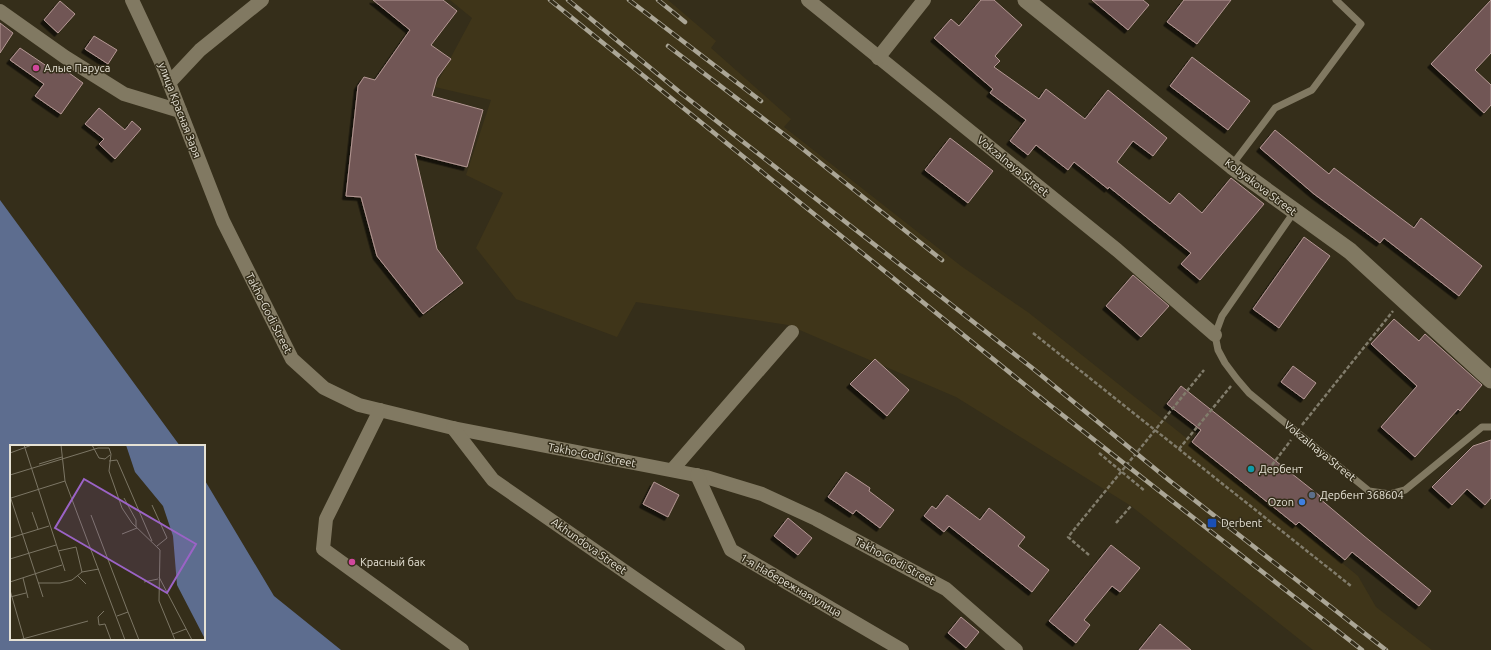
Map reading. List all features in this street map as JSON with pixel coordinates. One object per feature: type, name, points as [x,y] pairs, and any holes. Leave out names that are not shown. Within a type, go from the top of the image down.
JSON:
[{"type":"street","name":"улица Красная Заря","points":[[132,0],[169,83],[223,222]]},
{"type":"street","points":[[169,83],[200,50],[262,0]]},
{"type":"street","name":"Vokzalnaya Street","points":[[808,0],[1117,250],[1215,335]]},
{"type":"street","points":[[878,58],[924,0]]},
{"type":"street","name":"Kobyakova Street","points":[[1026,0],[1232,166],[1350,251],[1491,380]]},
{"type":"street","points":[[0,10],[65,57],[124,94],[180,111]]},
{"type":"street","name":"Takho-Godi Street","points":[[223,222],[292,359],[324,388],[359,405],[453,428],[697,475],[762,494],[816,519],[946,589],[1016,650]]},
{"type":"street","points":[[672,470],[792,332]]},
{"type":"street","points":[[380,410],[326,519],[323,549],[462,650]]},
{"type":"street","name":"Akhundova Street","points":[[453,428],[493,480],[738,650]]},
{"type":"street","name":"1-я Набережная улица","points":[[697,475],[731,550],[902,650]]},
{"type":"lane","points":[[1232,166],[1275,108],[1312,90],[1361,24],[1336,0]]},
{"type":"lane","points":[[1215,335],[1222,316],[1294,212]]},
{"type":"lane","name":"Vokzalnaya Street","points":[[1215,335],[1218,350],[1224,364],[1249,393],[1369,491],[1390,494],[1405,490],[1482,427],[1491,427]]},
{"type":"path","points":[[1272,465],[1296,432],[1402,299]]},
{"type":"path","points":[[1034,333],[1351,586]]},
{"type":"path","points":[[1089,555],[1068,537],[1204,370]]},
{"type":"path","points":[[1179,449],[1237,379]]},
{"type":"path","points":[[1099,453],[1145,491]]},
{"type":"path","points":[[1116,523],[1131,506]]},
{"type":"shaded area","points":[[450,0],[668,0],[716,41],[711,48],[791,119],[784,127],[961,266],[1029,313],[1296,525],[1358,576],[1376,607],[1432,650],[1313,650],[1131,506],[956,397],[788,325],[636,302],[617,337],[516,299],[476,248],[503,193],[466,175],[491,100],[435,87],[472,18]]},
{"type":"water","points":[[0,200],[179,445],[10,445],[10,640],[205,640],[205,481],[274,596],[341,650],[0,650]]},
{"type":"building","points":[[373,0],[443,0],[457,11],[431,45],[451,59],[437,78],[432,96],[483,110],[467,167],[415,154],[437,249],[463,283],[423,314],[377,256],[361,197],[346,196],[358,86],[364,77],[375,80],[410,30]]},
{"type":"building","points":[[981,0],[994,0],[1022,25],[995,56],[1000,61],[994,67],[1039,99],[1046,89],[1085,119],[1108,90],[1167,138],[1153,156],[1133,141],[1117,162],[1170,204],[1179,193],[1202,213],[1231,178],[1264,204],[1200,280],[1181,264],[1191,253],[1109,187],[1108,189],[1074,162],[1068,170],[1036,145],[1028,155],[1010,141],[1026,120],[990,93],[993,89],[934,38],[951,19],[959,26]]},
{"type":"building","points":[[1092,0],[1143,0],[1149,5],[1128,30]]},
{"type":"building","points":[[1184,0],[1231,0],[1197,44],[1167,22]]},
{"type":"building","points":[[1491,0],[1491,53],[1475,70],[1491,85],[1491,105],[1484,113],[1431,64]]},
{"type":"building","points":[[60,1],[75,14],[58,33],[44,20]]},
{"type":"building","points":[[0,23],[13,33],[0,53]]},
{"type":"building","points":[[94,36],[117,50],[108,64],[85,49]]},
{"type":"building","name":"Алые Паруса","points":[[20,48],[54,71],[58,65],[83,83],[61,114],[35,96],[44,84],[10,60]]},
{"type":"building","points":[[1192,57],[1250,101],[1228,130],[1170,86]]},
{"type":"building","points":[[99,108],[125,130],[132,121],[141,129],[115,159],[99,144],[104,139],[85,124]]},
{"type":"building","points":[[1275,130],[1329,174],[1334,168],[1414,228],[1421,218],[1482,266],[1459,296],[1384,238],[1380,243],[1314,194],[1260,148]]},
{"type":"building","points":[[950,138],[993,171],[968,203],[925,170]]},
{"type":"building","points":[[1304,237],[1330,256],[1279,328],[1253,309]]},
{"type":"building","points":[[1133,275],[1169,306],[1141,337],[1106,306]]},
{"type":"building","points":[[1394,319],[1419,341],[1425,334],[1482,385],[1460,411],[1458,409],[1415,457],[1381,427],[1417,386],[1371,344]]},
{"type":"building","points":[[875,359],[909,390],[887,416],[850,384]]},
{"type":"building","points":[[1293,366],[1316,383],[1304,399],[1281,382]]},
{"type":"building","points":[[1181,386],[1320,496],[1319,498],[1431,591],[1419,606],[1352,552],[1345,560],[1299,522],[1296,525],[1192,442],[1201,430],[1167,404]]},
{"type":"building","points":[[1491,440],[1491,498],[1485,505],[1467,489],[1452,505],[1432,487],[1473,446]]},
{"type":"building","points":[[846,472],[870,488],[869,491],[894,510],[880,528],[856,510],[853,514],[828,497]]},
{"type":"building","points":[[654,482],[679,495],[668,517],[643,504]]},
{"type":"building","points":[[947,495],[980,520],[989,508],[1025,537],[1018,546],[1049,570],[1032,592],[949,526],[944,532],[924,516],[932,506],[936,509]]},
{"type":"building","points":[[788,518],[812,538],[798,555],[774,536]]},
{"type":"building","points":[[1111,545],[1140,568],[1120,592],[1112,586],[1084,620],[1090,625],[1076,643],[1049,621]]},
{"type":"building","points":[[961,617],[979,632],[966,648],[948,633]]},
{"type":"building","points":[[1160,624],[1191,650],[1139,650]]},
{"type":"railway","points":[[550,0],[1051,406],[1362,650]]},
{"type":"railway","points":[[568,0],[682,94],[1031,367],[1170,481],[1386,650]]},
{"type":"railway","points":[[629,0],[761,101]]},
{"type":"railway","points":[[658,0],[685,22]]},
{"type":"railway","points":[[668,46],[794,142],[942,260]]},
{"type":"place","name":"Алые Паруса","points":[[36,68]]},
{"type":"place","name":"Дербент","points":[[1251,469]]},
{"type":"place","name":"Дербент 368604","points":[[1312,495]]},
{"type":"place","name":"Ozon","points":[[1302,502]]},
{"type":"place","name":"Derbent","points":[[1212,523]]},
{"type":"place","name":"Красный бак","points":[[352,562]]}]
